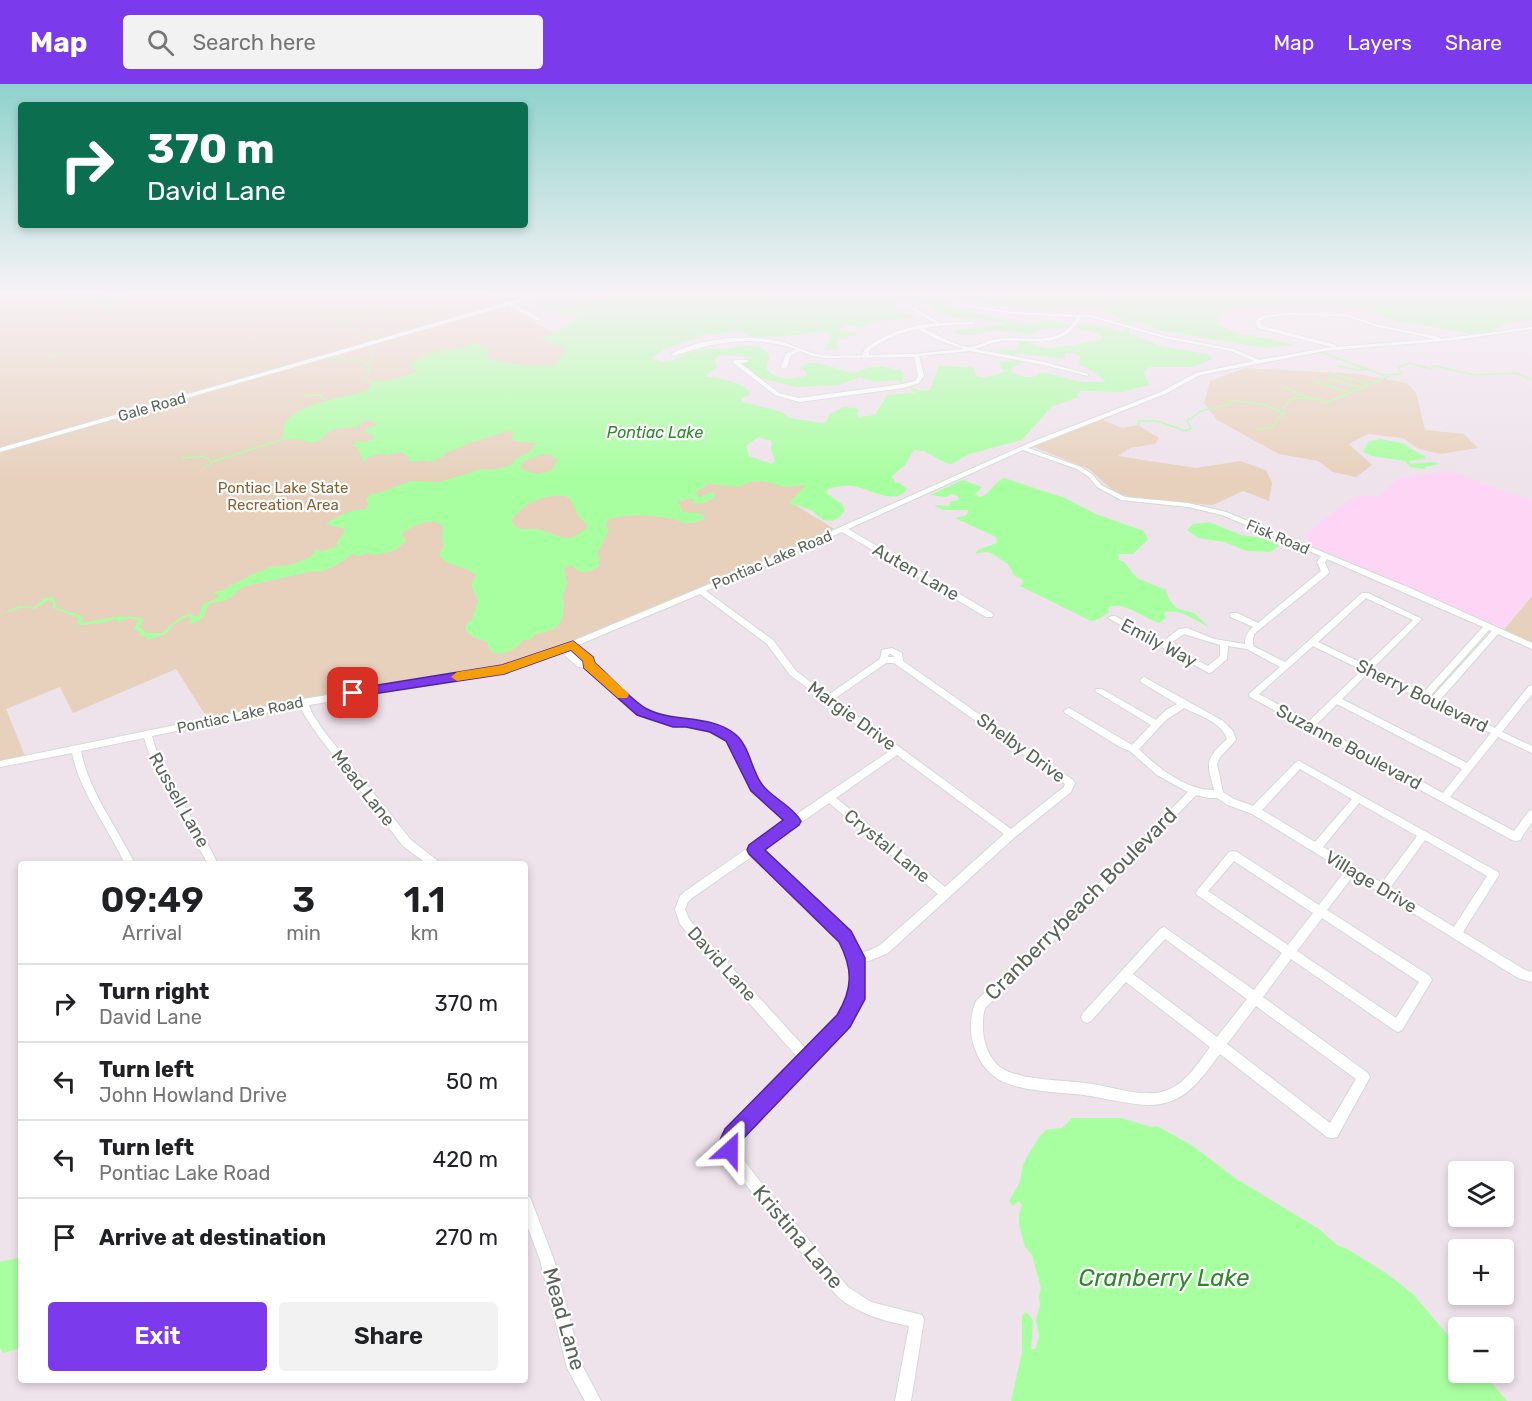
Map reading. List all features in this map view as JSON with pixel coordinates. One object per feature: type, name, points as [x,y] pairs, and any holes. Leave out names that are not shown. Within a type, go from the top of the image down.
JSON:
[{"type":"street","name":"Gale Road","points":[[0,450],[334,354]]},
{"type":"street","points":[[784,367],[789,354]]},
{"type":"street","points":[[812,354],[819,357],[908,354]]},
{"type":"street","points":[[746,361],[735,362],[777,394],[799,400],[917,382],[921,376],[916,354]]},
{"type":"street","points":[[976,361],[978,354]]},
{"type":"street","points":[[989,354],[1035,361],[1086,375]]},
{"type":"street","points":[[1242,354],[1257,361]]},
{"type":"street","name":"Pontiac Lake Road","points":[[0,764],[303,702],[504,669],[573,645],[843,529],[1023,448],[1163,393],[1198,374],[1243,363],[1295,354]]},
{"type":"street","name":"Fisk Road","points":[[1023,448],[1080,468],[1099,486],[1116,496],[1215,510],[1532,646]]},
{"type":"street","name":"Auten Lane","points":[[843,529],[988,615]]},
{"type":"street","points":[[1249,647],[1249,638],[1259,627],[1325,572],[1321,562],[1325,556]]},
{"type":"street","name":"Margie Drive","points":[[700,590],[770,642],[788,667],[828,699],[1011,834]]},
{"type":"street","name":"Suzanne Boulevard","points":[[1367,669],[1418,619],[1365,595],[1253,696],[1516,837],[1532,814]]},
{"type":"street","points":[[1234,615],[1259,627]]},
{"type":"street","name":"Emily Way","points":[[1112,618],[1209,670],[1224,657],[1224,643]]},
{"type":"street","points":[[1424,697],[1488,626]]},
{"type":"street","points":[[1433,702],[1497,630]]},
{"type":"street","points":[[1163,645],[1182,631],[1224,643],[1249,647],[1285,666]]},
{"type":"street","name":"Sherry Boulevard","points":[[1312,642],[1532,750]]},
{"type":"street","points":[[573,645],[589,660],[589,665]]},
{"type":"street","points":[[563,649],[581,664],[589,665],[642,712],[651,717],[704,725],[730,737],[736,743],[756,787],[793,821]]},
{"type":"street","points":[[1466,650],[1476,655]]},
{"type":"street","name":"Shelby Drive","points":[[828,699],[884,660],[899,662],[1069,780],[1070,783],[1068,789],[1011,834],[884,949],[869,956],[857,958]]},
{"type":"street","points":[[1310,726],[1367,669]]},
{"type":"street","points":[[1447,671],[1457,676]]},
{"type":"street","points":[[1068,711],[1133,749],[1143,761],[1193,792],[1209,796],[1219,794],[1217,780],[1211,768],[1213,757],[1232,740],[1231,733],[1226,727],[1144,680]]},
{"type":"street","points":[[1444,798],[1532,688]]},
{"type":"street","points":[[1099,691],[1157,725]]},
{"type":"street","points":[[1336,700],[1468,768]]},
{"type":"street","name":"Mead Lane","points":[[303,702],[320,732],[401,835],[431,861]]},
{"type":"street","points":[[1133,749],[1179,706],[1184,705]]},
{"type":"street","name":"Russell Lane","points":[[147,735],[157,764],[212,861]]},
{"type":"street","points":[[76,749],[81,768],[129,861]]},
{"type":"street","name":"David Lane","points":[[806,1058],[697,937],[680,909],[684,898],[898,750]]},
{"type":"street","points":[[1255,811],[1299,764],[1494,875],[1456,934]]},
{"type":"street","name":"Cranberrybeach Boulevard","points":[[1193,792],[1087,902],[980,1005],[976,1016],[976,1030],[986,1059],[1002,1075],[1127,1097],[1159,1099],[1178,1092],[1190,1083],[1219,1046]]},
{"type":"street","name":"Village Drive","points":[[1219,794],[1231,802],[1255,811],[1527,975],[1532,983]]},
{"type":"street","name":"Crystal Lane","points":[[828,798],[946,894]]},
{"type":"street","points":[[1316,848],[1358,798]]},
{"type":"street","points":[[1384,890],[1423,835]]},
{"type":"street","points":[[755,850],[838,928],[857,958],[856,999],[844,1021],[806,1058]]},
{"type":"street","points":[[1233,855],[1426,980],[1398,1026],[1290,953],[1201,892],[1233,855]]},
{"type":"street","points":[[1219,1046],[1352,870]]},
{"type":"street","points":[[1087,1017],[1164,932],[1364,1077],[1332,1132],[1126,975]]},
{"type":"street","name":"Kristina Lane","points":[[806,1058],[732,1136],[729,1145],[734,1159],[754,1185],[843,1292],[854,1302],[874,1311],[917,1320],[903,1401]]},
{"type":"street","name":"Mead Lane","points":[[528,1210],[547,1260],[574,1368],[592,1401]]},
{"type":"shaded area","points":[[1449,471],[1532,501],[1532,594],[1503,628],[1310,545],[1306,534],[1350,499],[1361,496],[1380,498],[1378,496],[1398,479]]},
{"type":"green space","name":"Pontiac Lake State Recreation Area","points":[[0,354],[593,354],[608,363],[683,434],[774,467],[817,491],[792,503],[836,530],[525,662],[505,667],[373,686],[208,719],[176,669],[73,713],[60,687],[6,709],[25,756],[0,761]]},
{"type":"green space","points":[[1245,368],[1356,374],[1407,383],[1416,393],[1425,430],[1464,434],[1478,448],[1440,454],[1419,449],[1403,438],[1368,434],[1349,444],[1372,465],[1356,477],[1333,472],[1318,461],[1279,454],[1217,420],[1204,403],[1210,381]]},
{"type":"green space","points":[[1100,419],[1122,428],[1138,425],[1159,438],[1155,444],[1130,448],[1118,456],[1196,468],[1240,461],[1266,470],[1272,483],[1269,501],[1243,491],[1213,505],[1144,500],[1116,493],[1089,469],[1034,447]]},
{"type":"green space","points":[[1532,596],[1532,645],[1502,632]]},
{"type":"water","name":"Pontiac Lake","points":[[428,354],[488,354],[487,357],[511,363],[550,365],[556,364],[564,354],[657,354],[652,358],[664,362],[688,354],[768,354],[770,357],[766,368],[779,377],[789,379],[806,376],[807,373],[800,367],[812,363],[850,372],[884,367],[904,373],[902,381],[922,391],[930,390],[939,366],[974,368],[976,376],[986,378],[1004,372],[999,363],[1017,360],[1023,363],[1012,367],[1011,371],[1023,377],[1035,376],[1042,372],[1081,382],[1106,382],[1094,372],[1079,365],[1080,356],[1076,354],[1207,354],[1213,359],[1193,367],[1149,367],[1144,373],[1149,385],[1122,392],[1080,391],[1077,393],[1078,397],[1051,407],[1022,440],[969,454],[952,464],[924,451],[914,450],[905,465],[891,477],[895,480],[894,482],[900,483],[907,489],[902,494],[881,495],[849,486],[828,489],[826,493],[842,504],[845,510],[840,517],[832,521],[823,520],[811,510],[789,503],[806,485],[785,487],[763,481],[750,482],[738,487],[709,484],[694,493],[700,497],[712,492],[715,494],[713,499],[701,504],[693,503],[693,498],[678,501],[683,512],[705,516],[704,519],[693,523],[645,515],[622,516],[608,520],[605,525],[609,530],[597,554],[601,560],[597,562],[600,565],[585,572],[578,571],[572,565],[564,568],[567,584],[562,597],[564,611],[559,625],[537,634],[530,640],[523,640],[514,649],[506,652],[492,652],[488,642],[473,637],[466,631],[466,624],[472,620],[478,600],[471,585],[476,575],[447,562],[439,555],[444,545],[443,526],[433,522],[422,523],[401,534],[406,541],[397,549],[389,552],[374,555],[367,553],[359,556],[352,554],[324,571],[313,571],[246,586],[228,599],[210,603],[205,616],[197,622],[188,624],[192,618],[188,616],[174,624],[166,634],[147,640],[147,637],[140,635],[140,632],[134,629],[139,620],[129,618],[119,622],[115,619],[103,623],[79,625],[77,623],[79,618],[53,608],[53,603],[49,600],[35,609],[23,607],[0,615],[19,606],[35,607],[43,599],[53,597],[57,608],[82,616],[83,623],[113,617],[136,617],[144,619],[139,627],[147,633],[163,633],[175,621],[190,613],[196,617],[200,615],[202,605],[220,596],[213,592],[222,591],[270,567],[291,565],[311,557],[316,549],[322,552],[337,546],[345,529],[326,524],[344,514],[366,509],[369,504],[366,499],[371,494],[411,481],[440,482],[481,469],[506,467],[513,464],[515,459],[532,451],[531,449],[537,443],[518,442],[511,438],[514,432],[509,431],[466,444],[429,462],[408,460],[409,457],[401,452],[370,456],[364,462],[358,450],[360,447],[351,446],[357,441],[367,442],[375,436],[364,430],[377,425],[373,421],[364,421],[357,427],[339,428],[327,433],[321,440],[310,443],[297,439],[280,440],[284,436],[285,425],[292,416],[303,409],[370,389],[371,383],[366,379],[385,381],[407,375],[418,370],[409,367]],"holes":[[[721,355],[753,357],[741,364],[757,377],[797,387],[839,385],[859,377],[877,382],[896,380],[910,387],[914,393],[887,395],[875,415],[859,417],[857,415],[859,409],[844,407],[830,414],[826,422],[822,423],[789,418],[782,412],[742,402],[742,398],[751,394],[742,386],[707,377],[707,374],[717,367],[714,359]],[[758,437],[772,441],[771,449],[775,461],[772,464],[749,456],[746,446]],[[548,454],[558,459],[551,471],[537,474],[521,469],[521,463],[539,455]],[[557,496],[570,499],[579,517],[589,526],[576,536],[565,538],[541,530],[517,528],[511,521],[521,509],[534,501]]]},
{"type":"water","name":"Pontiac Lake","points":[[1029,354],[1064,354],[1065,359]]},
{"type":"water","points":[[1380,439],[1402,443],[1424,456],[1425,459],[1409,461],[1411,464],[1434,462],[1440,464],[1425,467],[1426,469],[1410,467],[1405,461],[1372,456],[1363,452],[1368,442]]},
{"type":"water","points":[[1004,478],[1065,498],[1096,514],[1144,531],[1148,540],[1133,554],[1118,554],[1119,560],[1124,562],[1137,578],[1166,590],[1176,608],[1194,613],[1209,627],[1176,612],[1164,613],[1166,618],[1159,623],[1128,609],[1115,606],[1109,607],[1109,612],[1099,619],[1091,621],[1020,586],[1024,581],[1014,575],[1008,564],[991,553],[975,554],[978,550],[997,543],[996,537],[955,518],[967,515],[968,510],[943,510],[934,505],[949,506],[950,502],[959,500],[958,496],[930,495],[963,480],[982,487],[975,495],[981,497]]},
{"type":"water","points":[[1209,522],[1241,535],[1270,539],[1279,546],[1270,552],[1247,551],[1224,542],[1198,538],[1187,530],[1193,524]]},
{"type":"water","name":"Cranberry Lake","points":[[1072,1118],[1121,1118],[1151,1127],[1157,1126],[1193,1146],[1235,1178],[1319,1229],[1337,1245],[1386,1273],[1413,1294],[1448,1335],[1448,1383],[1492,1383],[1507,1401],[1011,1401],[1022,1353],[1022,1316],[1026,1312],[1033,1320],[1031,1350],[1036,1348],[1039,1336],[1036,1320],[1041,1288],[1032,1255],[1025,1247],[1019,1224],[1022,1205],[1019,1201],[1013,1206],[1009,1201],[1020,1182],[1023,1164],[1039,1137],[1046,1130],[1062,1128]]},
{"type":"water","points":[[18,1258],[18,1349],[3,1353],[0,1348],[0,1262]]},
{"type":"waterway","points":[[49,357],[60,354]]},
{"type":"waterway","points":[[368,374],[371,354]]},
{"type":"waterway","points":[[1327,354],[1367,369]]},
{"type":"waterway","points":[[321,359],[357,359],[369,366]]},
{"type":"waterway","points":[[1367,369],[1383,375],[1402,374],[1398,367],[1410,363],[1430,369],[1434,366],[1475,375],[1516,373],[1532,380]]},
{"type":"waterway","points":[[1338,366],[1358,370],[1367,369]]},
{"type":"waterway","points":[[1330,371],[1332,374],[1371,384]]},
{"type":"waterway","points":[[1371,384],[1389,376]]},
{"type":"waterway","points":[[1329,379],[1361,388]]},
{"type":"waterway","points":[[1316,382],[1350,393]]},
{"type":"waterway","points":[[1361,388],[1371,384]]},
{"type":"waterway","points":[[1283,387],[1310,398]]},
{"type":"waterway","points":[[1350,393],[1361,388]]},
{"type":"waterway","points":[[1282,409],[1293,398],[1319,399],[1328,402],[1350,393]]},
{"type":"waterway","points":[[305,395],[320,395],[324,400]]},
{"type":"waterway","points":[[1138,425],[1139,421],[1157,421],[1186,431],[1191,428],[1187,421],[1201,411],[1230,404],[1230,400],[1266,405],[1285,414],[1280,416],[1271,428],[1257,429]]},
{"type":"waterway","points":[[212,462],[280,440]]},
{"type":"waterway","points":[[182,458],[204,456],[212,462]]},
{"type":"waterway","points":[[204,468],[212,462]]},
{"type":"slow traffic","points":[[457,677],[527,663],[573,645],[589,660],[589,665],[623,695]]},
{"type":"route","points":[[353,693],[504,669],[527,663],[573,645],[589,660],[589,665],[642,712],[651,717],[673,722],[704,725],[723,732],[736,743],[756,787],[793,821],[755,850],[845,937],[857,958],[858,990],[856,999],[844,1021],[732,1136],[729,1142],[730,1150]]}]
